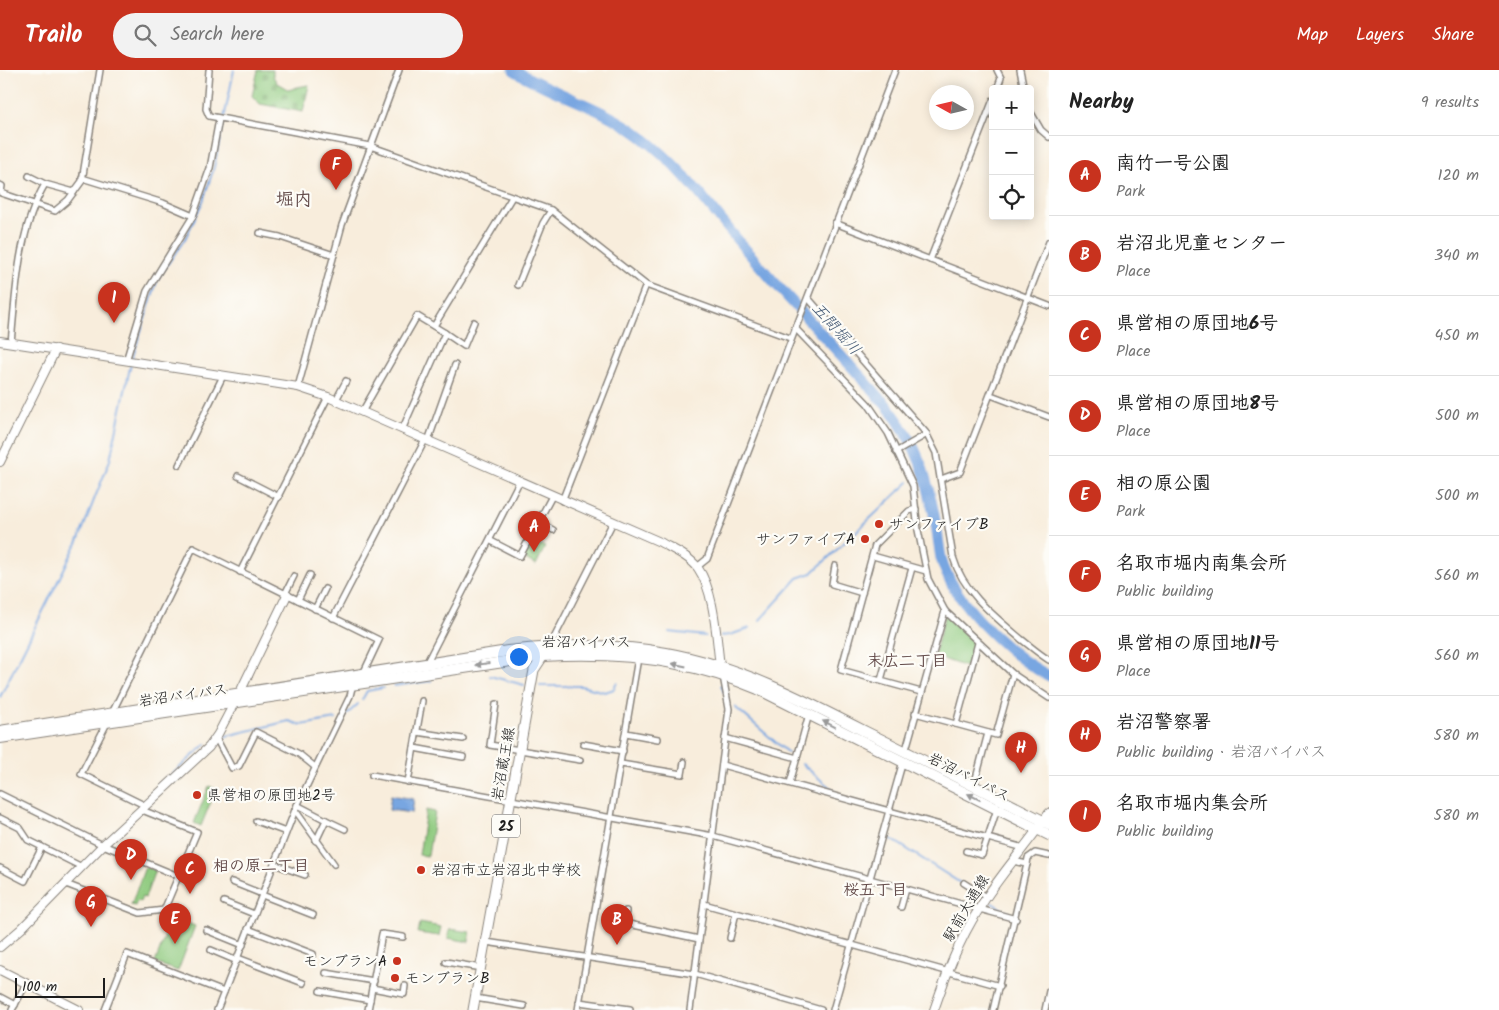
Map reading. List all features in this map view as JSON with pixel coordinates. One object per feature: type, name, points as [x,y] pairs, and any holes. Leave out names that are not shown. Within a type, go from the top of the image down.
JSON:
[{"type":"highway","name":"岩沼バイパス","points":[[0,738],[240,692],[550,646],[598,645],[646,649],[786,692],[998,809],[1047,825]]},
{"type":"highway","name":"岩沼バイパス","points":[[0,730],[234,703],[543,656],[601,654],[722,671],[809,714],[974,786],[1047,825]]},
{"type":"main road","name":"岩沼蔵王線","points":[[473,1010],[534,670],[550,646]]},
{"type":"street","points":[[0,185],[2,186],[1,193],[55,211],[74,192],[82,178],[100,70]]},
{"type":"street","points":[[207,70],[206,109],[208,116],[370,146],[434,167],[551,210],[646,285],[790,338]]},
{"type":"street","points":[[298,387],[334,255],[370,146],[399,70]]},
{"type":"street","points":[[697,567],[707,559],[790,338],[807,299],[895,70]]},
{"type":"street","points":[[997,70],[1001,78],[998,85]]},
{"type":"street","points":[[1020,70],[1023,85]]},
{"type":"street","points":[[930,260],[989,110]]},
{"type":"street","points":[[1034,118],[1041,130],[1049,137]]},
{"type":"street","points":[[129,362],[147,291],[193,216],[210,168],[222,119]]},
{"type":"street","points":[[29,176],[45,184],[74,192]]},
{"type":"street","points":[[82,178],[163,203],[193,216]]},
{"type":"street","points":[[11,343],[22,253],[34,204],[45,184]]},
{"type":"street","points":[[434,326],[512,197]]},
{"type":"street","points":[[518,285],[543,224],[551,210]]},
{"type":"street","points":[[835,223],[1049,306]]},
{"type":"street","points":[[260,234],[280,237],[334,255]]},
{"type":"street","points":[[941,479],[960,472],[1049,242]]},
{"type":"street","points":[[562,501],[646,285]]},
{"type":"street","points":[[807,299],[920,424],[936,453],[953,557],[968,589],[1003,624],[1049,660]]},
{"type":"street","points":[[362,412],[417,316],[445,332],[464,346],[474,322]]},
{"type":"street","points":[[795,327],[880,418],[898,451],[912,480],[926,571],[933,591],[945,611],[978,644],[1013,674],[1049,698]]},
{"type":"street","points":[[402,430],[445,332]]},
{"type":"street","points":[[0,342],[298,387],[332,398],[562,501],[660,542],[682,555],[697,567],[709,593],[729,709],[690,1010]]},
{"type":"street","points":[[0,462],[56,350]]},
{"type":"street","points":[[333,618],[427,441],[455,366]]},
{"type":"street","points":[[179,464],[223,376]]},
{"type":"street","points":[[240,572],[332,398],[346,381]]},
{"type":"street","points":[[991,395],[1049,417]]},
{"type":"street","points":[[898,451],[926,435]]},
{"type":"street","points":[[238,476],[279,496]]},
{"type":"street","points":[[426,664],[519,482]]},
{"type":"street","points":[[490,541],[520,556],[552,496]]},
{"type":"street","points":[[916,509],[909,511],[876,545],[841,670],[921,692]]},
{"type":"street","points":[[538,522],[553,530]]},
{"type":"street","points":[[550,646],[613,522]]},
{"type":"street","points":[[66,884],[145,913],[164,910],[197,832],[144,808],[81,774],[193,548],[379,640],[362,675]]},
{"type":"street","points":[[873,556],[926,571]]},
{"type":"street","points":[[835,566],[832,584],[862,593]]},
{"type":"street","points":[[881,680],[912,568]]},
{"type":"street","points":[[298,600],[310,575]]},
{"type":"street","points":[[0,947],[22,929],[103,845],[202,754],[216,738],[240,692],[294,576]]},
{"type":"street","points":[[315,609],[326,589]]},
{"type":"street","points":[[833,1010],[945,611]]},
{"type":"street","points":[[956,724],[978,644]]},
{"type":"street","points":[[578,1010],[638,658]]},
{"type":"street","points":[[915,713],[996,735],[1013,674]]},
{"type":"street","points":[[217,1010],[296,807],[350,696],[353,684]]},
{"type":"street","points":[[408,782],[422,701]]},
{"type":"street","points":[[496,704],[490,746],[580,760]]},
{"type":"street","points":[[790,784],[809,714]]},
{"type":"street","points":[[216,738],[232,768],[239,766],[256,732],[299,754],[315,767]]},
{"type":"street","points":[[417,732],[463,739]]},
{"type":"street","points":[[626,733],[658,739]]},
{"type":"street","points":[[974,786],[988,733]]},
{"type":"street","points":[[725,738],[797,758]]},
{"type":"street","points":[[583,744],[623,751]]},
{"type":"street","points":[[414,748],[463,757]]},
{"type":"street","points":[[621,764],[682,774],[684,762]]},
{"type":"street","points":[[722,765],[1024,848]]},
{"type":"street","points":[[372,776],[713,836],[1016,918]]},
{"type":"street","points":[[0,794],[103,845],[178,876]]},
{"type":"street","points":[[296,807],[345,829]]},
{"type":"street","points":[[296,807],[316,841],[334,864]]},
{"type":"street","points":[[966,851],[982,855],[998,809]]},
{"type":"street","points":[[0,818],[20,828],[28,840],[82,867]]},
{"type":"street","points":[[316,841],[326,820]]},
{"type":"street","points":[[256,821],[286,832]]},
{"type":"street","name":"駅前大通線","points":[[934,1010],[948,972],[978,908],[1013,861],[1047,825]]},
{"type":"street","points":[[0,868],[25,881],[42,847]]},
{"type":"street","points":[[993,1010],[1016,918],[1028,858],[1035,853],[1049,856]]},
{"type":"street","points":[[1013,861],[1027,864]]},
{"type":"street","points":[[274,864],[305,875]]},
{"type":"street","points":[[232,882],[313,915]]},
{"type":"street","points":[[964,883],[986,897]]},
{"type":"street","points":[[901,907],[906,889]]},
{"type":"street","points":[[224,902],[254,914]]},
{"type":"street","points":[[704,904],[1000,986]]},
{"type":"street","points":[[626,911],[624,923],[699,939]]},
{"type":"street","points":[[730,938],[736,913]]},
{"type":"street","points":[[248,929],[313,954]]},
{"type":"street","points":[[206,930],[243,945]]},
{"type":"street","points":[[368,1010],[382,934],[403,937]]},
{"type":"street","points":[[486,942],[694,974],[821,1010]]},
{"type":"street","points":[[212,950],[303,983]]},
{"type":"street","points":[[105,1010],[127,954],[224,992]]},
{"type":"street","points":[[446,962],[481,968]]},
{"type":"street","points":[[0,970],[79,1010]]},
{"type":"street","points":[[326,973],[374,981]]},
{"type":"street","points":[[0,997],[13,1007],[26,984]]},
{"type":"street","points":[[372,988],[404,994],[405,986]]},
{"type":"street","points":[[320,991],[370,1000]]},
{"type":"street","points":[[1045,1010],[1049,991]]},
{"type":"street","points":[[476,998],[524,1006]]},
{"type":"street","points":[[579,1002],[630,1009]]},
{"type":"green space","points":[[258,70],[273,70],[273,76],[277,83],[289,90],[309,85],[303,112],[260,104],[252,96]]},
{"type":"green space","points":[[531,540],[545,547],[536,565],[522,557]]},
{"type":"green space","points":[[945,614],[975,644],[969,668],[934,656]]},
{"type":"green space","points":[[209,786],[216,789],[201,826],[194,823]]},
{"type":"green space","points":[[426,810],[435,812],[428,856],[419,855]]},
{"type":"green space","points":[[145,867],[155,870],[145,898],[142,897],[140,902],[137,901],[135,906],[131,905]]},
{"type":"green space","points":[[172,917],[195,926],[178,971],[155,963]]},
{"type":"green space","points":[[420,923],[441,927],[439,936],[418,933]]},
{"type":"green space","points":[[450,929],[470,932],[469,942],[448,938]]},
{"type":"water","points":[[391,795],[414,799],[412,813],[389,810]]},
{"type":"waterway","points":[[132,359],[158,278],[185,239],[203,201],[214,167],[234,70]]},
{"type":"waterway","name":"五間堀川","points":[[514,70],[626,126],[656,148],[683,174],[759,265],[888,407],[899,422],[914,449],[925,477],[933,508],[941,558],[947,575],[957,592],[984,626],[1000,641],[1033,667],[1049,676]]},
{"type":"waterway","points":[[0,697],[79,539],[110,460],[131,363]]},
{"type":"waterway","points":[[917,480],[926,478]]},
{"type":"waterway","points":[[760,620],[798,578],[812,573],[909,482]]},
{"type":"waterway","points":[[721,636],[750,628]]},
{"type":"waterway","points":[[669,632],[705,636]]},
{"type":"waterway","points":[[490,676],[524,685]]},
{"type":"waterway","points":[[394,686],[431,681]]},
{"type":"waterway","points":[[540,686],[581,686],[605,692],[614,689],[617,682]]},
{"type":"waterway","points":[[721,685],[724,692]]},
{"type":"waterway","points":[[362,700],[367,691],[383,688]]},
{"type":"waterway","points":[[344,717],[358,704]]},
{"type":"waterway","points":[[735,707],[788,753]]},
{"type":"waterway","points":[[222,737],[289,721],[301,725],[336,719]]},
{"type":"waterway","points":[[167,779],[206,744]]},
{"type":"waterway","points":[[802,764],[834,791]]},
{"type":"waterway","points":[[149,797],[161,785]]},
{"type":"waterway","points":[[885,835],[962,884]]},
{"type":"waterway","points":[[992,903],[1009,913]]},
{"type":"place","name":"名取市堀内南集会所","points":[[336,190]]},
{"type":"place","name":"名取市堀内集会所","points":[[114,323]]},
{"type":"place","name":"サンファイブB","points":[[879,524]]},
{"type":"place","name":"サンファイブA","points":[[865,539]]},
{"type":"place","name":"南竹一号公園","points":[[534,552]]},
{"type":"place","name":"岩沼警察署","points":[[1021,773]]},
{"type":"place","name":"県営相の原団地2号","points":[[197,795]]},
{"type":"place","name":"岩沼市立岩沼北中学校","points":[[421,870]]},
{"type":"place","name":"県営相の原団地8号","points":[[131,880]]},
{"type":"place","name":"県営相の原団地6号","points":[[190,894]]},
{"type":"place","name":"県営相の原団地11号","points":[[91,927]]},
{"type":"place","name":"相の原公園","points":[[175,944]]},
{"type":"place","name":"岩沼北児童センター","points":[[617,945]]},
{"type":"place","name":"モンブランA","points":[[397,961]]},
{"type":"place","name":"モンブランB","points":[[395,978]]},
{"type":"district","name":"堀内","points":[[294,199]]},
{"type":"district","name":"末広二丁目","points":[[907,660]]},
{"type":"district","name":"相の原二丁目","points":[[261,865]]},
{"type":"district","name":"桜五丁目","points":[[875,889]]}]
